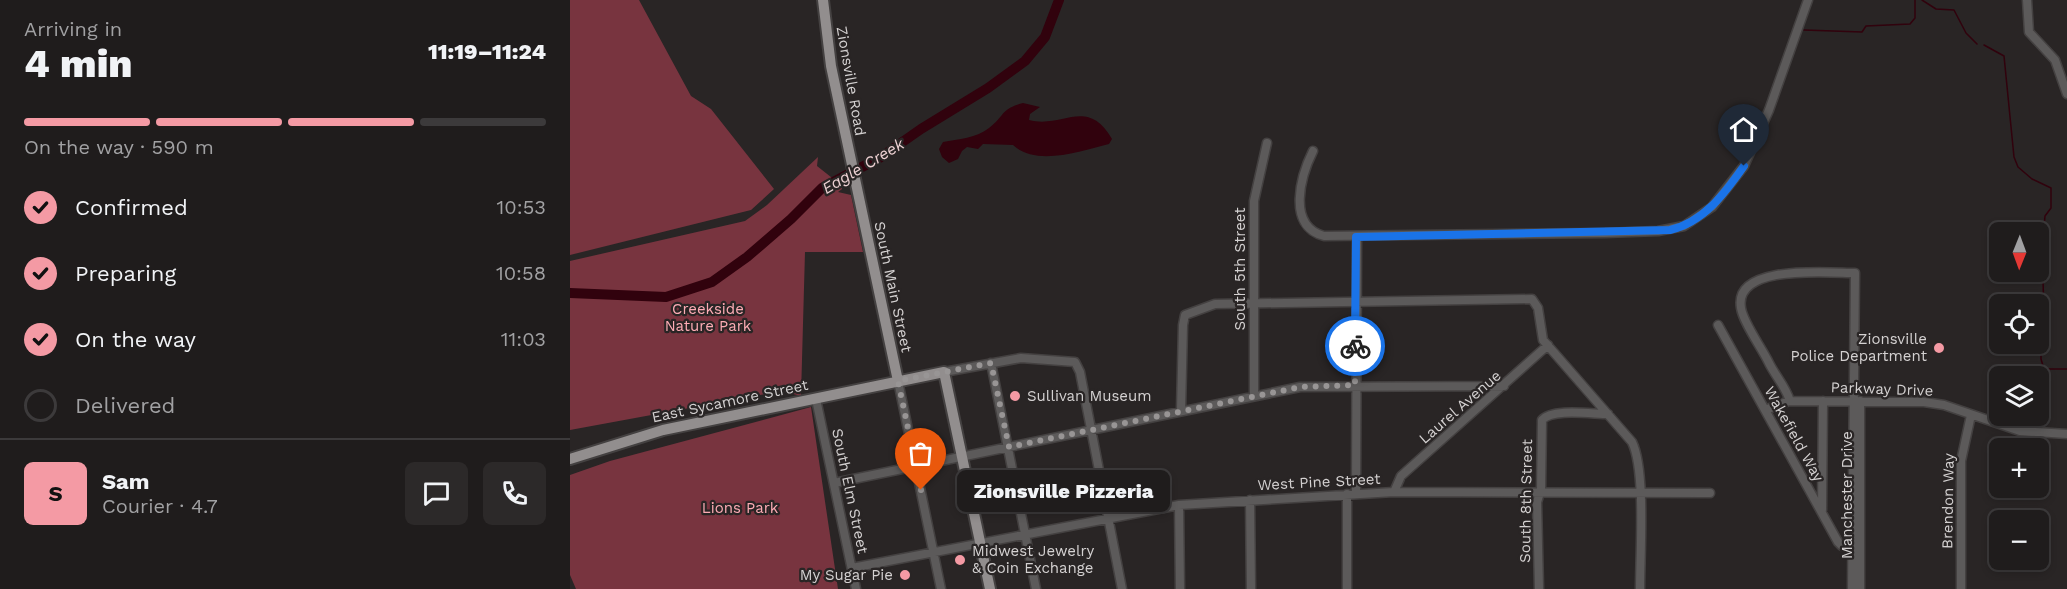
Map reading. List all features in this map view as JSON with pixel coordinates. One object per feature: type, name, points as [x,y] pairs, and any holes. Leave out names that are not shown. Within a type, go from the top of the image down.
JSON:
[{"type":"main road","name":"Zionsville Road","points":[[823,0],[828,51],[859,202]]},
{"type":"main road","name":"South Main Street","points":[[859,202],[898,381]]},
{"type":"main road","name":"East Sycamore Street","points":[[570,459],[663,430],[944,372]]},
{"type":"main road","points":[[944,372],[990,589]]},
{"type":"street","points":[[1313,151],[1305,167],[1300,200],[1305,222],[1319,234],[1356,237],[1605,233],[1658,231],[1684,226],[1712,207],[1744,166],[1769,110],[1808,0]]},
{"type":"street","points":[[2027,0],[2029,32],[2055,60],[2067,94]]},
{"type":"street","name":"South 5th Street","points":[[1254,396],[1252,302],[1254,201],[1267,143]]},
{"type":"street","points":[[1347,589],[1355,385],[1356,237]]},
{"type":"street","points":[[1790,401],[1785,386],[1771,367],[1746,319],[1741,308],[1742,296],[1748,285],[1764,276],[1856,273],[1857,401]]},
{"type":"street","points":[[1181,410],[1185,315],[1215,304],[1527,298],[1536,304],[1540,335],[1637,451],[1640,589]]},
{"type":"street","name":"Wakefield Way","points":[[1718,325],[1838,542],[1842,546],[1853,547]]},
{"type":"street","name":"Laurel Avenue","points":[[1394,492],[1401,476],[1548,345]]},
{"type":"street","points":[[944,372],[1021,358],[1075,362],[1080,372],[1122,589]]},
{"type":"street","points":[[991,363],[1036,589]]},
{"type":"street","name":"South Main Street","points":[[898,381],[941,589]]},
{"type":"street","points":[[834,483],[1300,387],[1504,386]]},
{"type":"street","name":"South Elm Street","points":[[816,399],[856,589]]},
{"type":"street","name":"Parkway Drive","points":[[1765,410],[1790,401],[1924,402],[2030,433],[2067,434]]},
{"type":"street","points":[[1821,511],[1822,401]]},
{"type":"street","name":"Manchester Drive","points":[[1852,589],[1857,401]]},
{"type":"street","name":"Manchester Drive","points":[[1857,401],[1860,589]]},
{"type":"street","name":"South 8th Street","points":[[1539,589],[1537,502],[1540,493],[1541,427],[1546,415],[1608,414]]},
{"type":"street","name":"Brendon Way","points":[[1960,589],[1961,461],[1971,415]]},
{"type":"street","name":"West Pine Street","points":[[852,568],[980,541],[1179,505],[1394,492],[1710,493]]},
{"type":"street","points":[[1250,500],[1251,589]]},
{"type":"street","points":[[1179,505],[1180,589]]},
{"type":"green space","points":[[570,0],[639,0],[691,96],[711,109],[774,189],[751,210],[570,255]]},
{"type":"green space","name":"Creekside Nature Park","points":[[818,157],[817,166],[841,185],[842,189],[838,192],[851,195],[863,252],[805,252],[801,396],[782,391],[570,430],[570,261],[745,221],[767,205]]},
{"type":"green space","name":"Lions Park","points":[[811,407],[838,589],[576,589],[570,575],[570,475],[610,461]]},
{"type":"shaded area","points":[[1023,103],[1040,107],[1030,114],[1029,120],[1041,122],[1084,116],[1103,126],[1112,139],[1109,144],[1059,155],[1034,155],[1023,152],[1013,145],[983,144],[978,149],[967,147],[958,159],[949,163],[942,157],[939,149],[943,142],[979,134],[994,124],[1006,110]]},
{"type":"waterway","name":"Eagle Creek","points":[[570,293],[666,297],[712,282],[747,257],[791,219],[822,188],[881,157],[921,129],[988,88],[1025,61],[1045,37],[1059,0]]},
{"type":"waterway","points":[[1804,30],[1862,32],[1866,26],[1910,24],[1915,18],[1915,0]]},
{"type":"waterway","points":[[1922,0],[1936,9],[1954,10],[1966,33],[1977,44]]},
{"type":"waterway","points":[[1984,45],[2004,56],[2014,157],[2018,167],[2032,179],[2051,188],[2051,208],[2045,216],[2042,248],[2044,313],[2041,319],[2041,359],[2044,369],[2067,369]]},
{"type":"way so far","points":[[921,490],[898,381],[991,363],[1009,447],[1300,387],[1355,385],[1355,346]]},
{"type":"place","name":"Zionsville Police Department","points":[[1939,348]]},
{"type":"place","name":"Sullivan Museum","points":[[1015,396]]},
{"type":"place","name":"Zionsville Pizzeria","points":[[921,490]]},
{"type":"place","name":"Midwest Jewelry & Coin Exchange","points":[[960,560]]},
{"type":"place","name":"My Sugar Pie","points":[[905,575]]},
{"type":"route","points":[[1355,346],[1356,237],[1670,230],[1692,222],[1712,207],[1744,166]]}]
